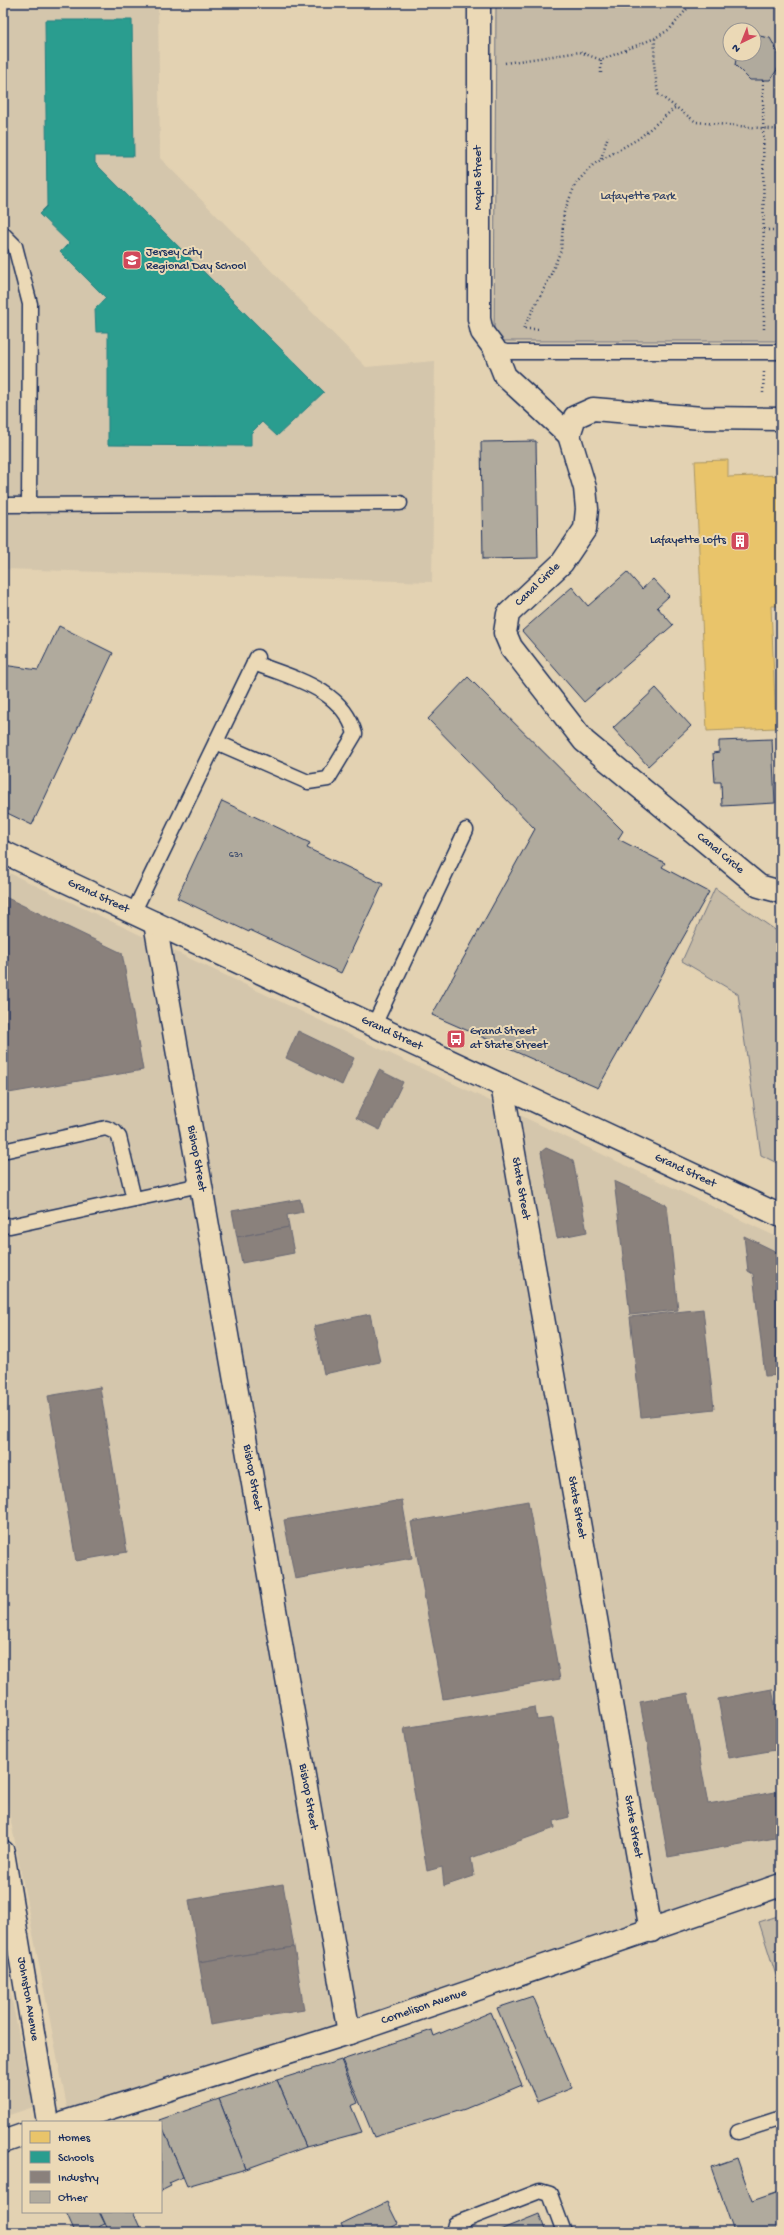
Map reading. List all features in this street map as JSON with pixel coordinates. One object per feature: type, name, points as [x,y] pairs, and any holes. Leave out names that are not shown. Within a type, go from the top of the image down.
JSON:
[{"type":"street","name":"Maple Street","points":[[478,3],[478,319],[482,332],[494,348],[505,376],[569,435]]},
{"type":"street","points":[[569,435],[575,417],[593,409],[702,418],[772,418]]},
{"type":"street","name":"Canal Circle","points":[[569,435],[579,467],[587,509],[584,529],[562,563],[508,614],[505,633],[511,647],[584,741],[760,886],[781,892]]},
{"type":"street","name":"Grand Street","points":[[3,852],[781,1216]]},
{"type":"street","name":"Bishop Street","points":[[155,923],[349,2033]]},
{"type":"street","name":"State Street","points":[[502,1085],[651,1930]]},
{"type":"street","name":"Johnston Avenue","points":[[3,1852],[48,2121]]},
{"type":"street","name":"Cornelison Avenue","points":[[68,2121],[349,2033],[781,1885]]},
{"type":"street","points":[[3,2142],[22,2135]]},
{"type":"lane","points":[[3,234],[15,246],[30,304],[29,505]]},
{"type":"lane","points":[[494,348],[506,352],[781,352]]},
{"type":"lane","points":[[3,505],[400,503]]},
{"type":"lane","points":[[132,913],[256,660],[328,694],[342,708],[351,720],[355,734],[328,779],[319,782],[308,782],[216,742]]},
{"type":"lane","points":[[374,1025],[466,830]]},
{"type":"lane","points":[[3,1151],[106,1128],[115,1132],[119,1137],[134,1199]]},
{"type":"lane","points":[[3,1224],[10,1226],[200,1185]]},
{"type":"lane","points":[[738,2132],[781,2118]]},
{"type":"lane","points":[[454,2228],[540,2191],[550,2194],[564,2232]]},
{"type":"path","points":[[504,63],[580,52],[602,60],[655,38],[670,29],[692,3]]},
{"type":"path","points":[[655,38],[654,64],[658,94],[676,108],[696,122],[781,130]]},
{"type":"path","points":[[601,73],[602,60]]},
{"type":"path","points":[[763,80],[764,353],[772,418]]},
{"type":"path","points":[[523,328],[549,279],[561,250],[564,212],[576,183],[601,159],[638,138],[676,108]]},
{"type":"path","points":[[601,159],[608,136]]},
{"type":"path","points":[[764,230],[781,230]]},
{"type":"shaded area","name":"Jersey City Regional Day School","points":[[3,3],[158,3],[160,158],[366,367],[435,361],[432,582],[3,569]]},
{"type":"shaded area","points":[[3,870],[781,1239],[781,1453],[779,1454],[781,1459],[781,1874],[69,2117],[3,1781]]},
{"type":"shaded area","points":[[3,1954],[33,2107],[3,2117]]},
{"type":"green space","name":"Lafayette Park","points":[[496,3],[781,3],[781,341],[494,341]]},
{"type":"green space","points":[[715,888],[781,934],[781,1165],[761,1155],[738,994],[682,961]]},
{"type":"green space","points":[[781,1915],[781,1991],[759,1922]]},
{"type":"building: Homes","name":"Lafayette Lofts","points":[[728,460],[728,477],[781,475],[781,616],[780,606],[771,606],[776,728],[707,731],[695,461]]},
{"type":"building: Schools","points":[[45,20],[132,20],[134,156],[95,156],[95,163],[324,392],[277,436],[262,422],[251,433],[251,446],[108,445],[108,332],[96,332],[95,309],[106,298],[60,252],[69,243],[39,214],[47,206]]},
{"type":"building: Industry","points":[[3,896],[122,953],[143,1070],[3,1094]]},
{"type":"building: Industry","points":[[298,1031],[354,1058],[342,1085],[286,1058]]},
{"type":"building: Industry","points":[[379,1070],[403,1082],[380,1130],[356,1118]]},
{"type":"building: Industry","points":[[546,1148],[573,1160],[587,1232],[557,1238],[541,1152]]},
{"type":"building: Industry","points":[[614,1181],[667,1205],[678,1310],[630,1315]]},
{"type":"building: Industry","points":[[300,1199],[303,1212],[287,1215],[289,1227],[237,1237],[232,1211]]},
{"type":"building: Industry","points":[[289,1227],[294,1253],[242,1263],[237,1237]]},
{"type":"building: Industry","points":[[744,1236],[781,1254],[781,1375],[765,1376],[753,1274],[748,1271]]},
{"type":"building: Industry","points":[[703,1309],[714,1409],[641,1417],[630,1317]]},
{"type":"building: Industry","points":[[370,1314],[380,1362],[324,1374],[314,1326]]},
{"type":"building: Industry","points":[[100,1387],[127,1552],[76,1561],[48,1396]]},
{"type":"building: Industry","points":[[402,1500],[412,1558],[295,1579],[284,1520]]},
{"type":"building: Industry","points":[[528,1501],[560,1679],[443,1699],[411,1522]]},
{"type":"building: Industry","points":[[772,1689],[781,1736],[781,1749],[729,1758],[718,1699]]},
{"type":"building: Industry","points":[[688,1693],[708,1804],[781,1791],[781,1837],[668,1857],[640,1702]]},
{"type":"building: Industry","points":[[535,1707],[537,1720],[553,1718],[569,1817],[554,1821],[555,1828],[471,1858],[474,1876],[444,1886],[442,1867],[427,1871],[404,1728]]},
{"type":"building: Industry","points":[[283,1884],[294,1947],[199,1962],[189,1900]]},
{"type":"building: Industry","points":[[294,1947],[304,2010],[210,2025],[199,1962]]},
{"type":"building: Other","points":[[762,36],[770,38],[781,58],[781,64],[770,80],[750,80],[735,65],[736,62],[762,62]]},
{"type":"building: Other","points":[[536,441],[538,558],[483,559],[481,442]]},
{"type":"building: Other","points":[[627,572],[642,589],[653,579],[669,596],[657,607],[673,625],[584,702],[522,631],[572,587],[588,606]]},
{"type":"building: Other","points":[[59,626],[113,653],[32,825],[3,811],[3,665],[38,670]]},
{"type":"building: Other","points":[[468,677],[623,831],[618,839],[665,863],[662,867],[709,892],[598,1088],[432,1015],[535,829],[428,719]]},
{"type":"building: Other","points":[[656,688],[691,726],[648,766],[613,728]]},
{"type":"building: Other","points":[[772,739],[775,803],[722,806],[721,782],[715,782],[713,753],[719,752],[719,741]]},
{"type":"building: Other","points":[[222,801],[310,843],[307,848],[383,884],[341,973],[250,930],[249,932],[177,898]]},
{"type":"building: Other","points":[[533,1996],[572,2088],[537,2102],[497,2008]]},
{"type":"building: Other","points":[[491,2012],[522,2085],[465,2109],[374,2137],[342,2060],[432,2030],[434,2036]]},
{"type":"building: Other","points":[[341,2060],[358,2103],[351,2106],[362,2132],[306,2147],[277,2080]]},
{"type":"building: Other","points":[[277,2080],[306,2147],[246,2169],[219,2099]]},
{"type":"building: Other","points":[[219,2099],[246,2169],[187,2186],[162,2127],[162,2121],[159,2120]]},
{"type":"building: Other","points":[[162,2125],[183,2177],[169,2183],[171,2186],[162,2190]]},
{"type":"building: Other","points":[[737,2158],[752,2201],[781,2191],[781,2232],[734,2232],[711,2167]]},
{"type":"building: Other","points":[[387,2202],[398,2224],[383,2232],[345,2232],[341,2224]]},
{"type":"building: Other","points":[[66,2213],[100,2213],[105,2224],[98,2227],[99,2232],[75,2232]]},
{"type":"building: Other","points":[[100,2213],[133,2213],[142,2232],[109,2232]]},
{"type":"building: Other","points":[[539,2214],[546,2232],[495,2232]]},
{"type":"place","name":"Jersey City Regional Day School","points":[[132,260]]},
{"type":"place","name":"Lafayette Lofts","points":[[740,541]]},
{"type":"place","name":"Grand Street at State Street","points":[[456,1039]]}]
